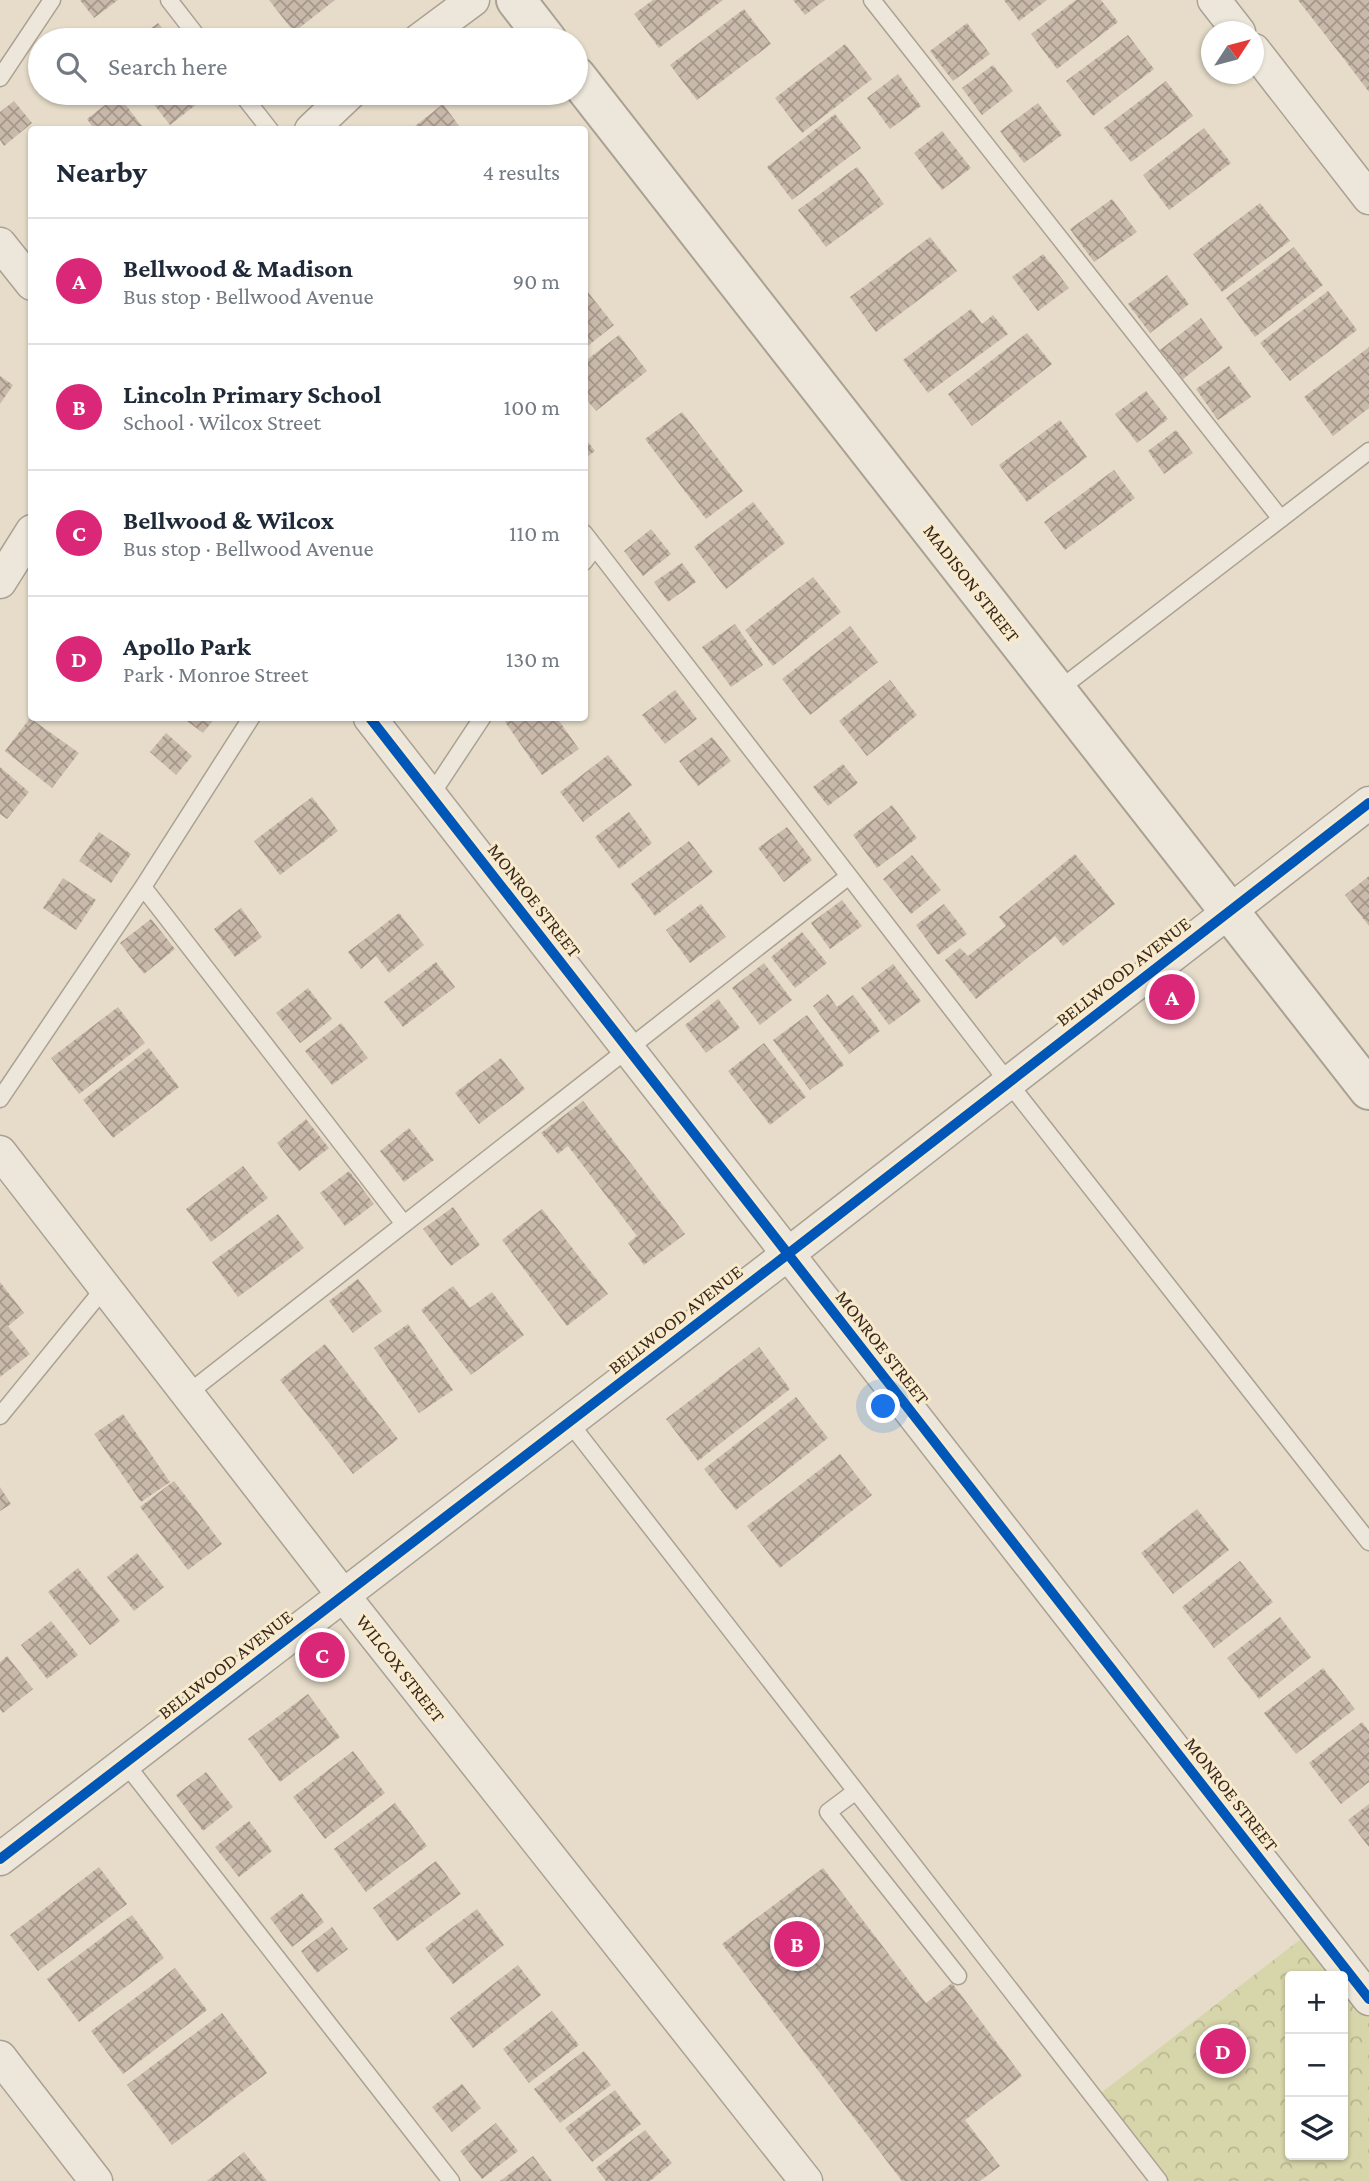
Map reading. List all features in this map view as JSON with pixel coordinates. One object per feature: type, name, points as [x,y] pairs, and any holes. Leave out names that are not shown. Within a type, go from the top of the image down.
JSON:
[{"type":"street","points":[[435,28],[473,0]]},
{"type":"street","points":[[516,0],[538,28]]},
{"type":"street","points":[[1214,0],[1230,21]]},
{"type":"street","points":[[1264,63],[1369,198]]},
{"type":"street","name":"MADISON STREET","points":[[588,91],[1369,1090]]},
{"type":"street","points":[[315,126],[337,105]]},
{"type":"street","points":[[0,244],[28,279]]},
{"type":"street","points":[[0,582],[28,537]]},
{"type":"street","name":"MONROE STREET","points":[[372,721],[1369,1999]]},
{"type":"street","name":"BELLWOOD AVENUE","points":[[0,1859],[788,1254],[1369,803]]},
{"type":"street","name":"WILCOX STREET","points":[[0,1152],[343,1595],[806,2181]]},
{"type":"street","points":[[0,2057],[96,2181]]},
{"type":"lane","points":[[33,28],[52,0]]},
{"type":"lane","points":[[169,0],[191,28]]},
{"type":"lane","points":[[872,0],[1281,519]]},
{"type":"lane","points":[[0,78],[28,36]]},
{"type":"lane","points":[[250,105],[267,126]]},
{"type":"lane","points":[[1057,691],[1369,451]]},
{"type":"lane","points":[[590,540],[1008,1083],[1369,1542]]},
{"type":"lane","points":[[0,1099],[143,887],[249,721]]},
{"type":"lane","points":[[431,796],[480,721]]},
{"type":"lane","points":[[187,1394],[849,877]]},
{"type":"lane","points":[[143,887],[404,1224]]},
{"type":"lane","points":[[0,1416],[105,1287]]},
{"type":"lane","points":[[569,1422],[1159,2181]]},
{"type":"lane","points":[[125,1763],[451,2181]]},
{"type":"lane","points":[[856,1791],[828,1812],[958,1976]]},
{"type":"green space","points":[[1310,1932],[1340,1971],[1285,1971],[1285,2160],[1348,2160],[1348,1982],[1369,2009],[1369,2181],[1168,2181],[1101,2093]]},
{"type":"building","points":[[80,0],[118,0],[94,18]]},
{"type":"building","points":[[269,0],[335,0],[299,28],[291,28]]},
{"type":"building","points":[[653,0],[723,0],[659,48],[634,14]]},
{"type":"building","points":[[793,0],[825,0],[805,15]]},
{"type":"building","points":[[1004,0],[1047,0],[1019,21]]},
{"type":"building","points":[[1076,0],[1101,0],[1118,22],[1057,69],[1031,34]]},
{"type":"building","points":[[1298,0],[1369,0],[1369,92],[1344,59]]},
{"type":"building","points":[[744,9],[771,44],[697,100],[670,65]]},
{"type":"building","points":[[967,23],[990,54],[953,81],[930,51]]},
{"type":"building","points":[[1128,35],[1154,69],[1093,116],[1066,81]]},
{"type":"building","points":[[845,44],[872,79],[802,133],[775,98]]},
{"type":"building","points":[[993,65],[1013,91],[982,115],[962,88]]},
{"type":"building","points":[[898,74],[921,106],[890,129],[867,98]]},
{"type":"building","points":[[1166,81],[1193,116],[1131,162],[1104,128]]},
{"type":"building","points":[[14,101],[32,123],[4,146],[0,140],[0,112]]},
{"type":"building","points":[[1038,103],[1062,135],[1024,163],[1000,131]]},
{"type":"building","points":[[105,105],[126,105],[142,126],[92,126],[87,119]]},
{"type":"building","points":[[154,105],[196,105],[170,125]]},
{"type":"building","points":[[444,105],[459,126],[415,126]]},
{"type":"building","points":[[835,114],[861,148],[792,200],[767,167]]},
{"type":"building","points":[[1204,128],[1231,163],[1169,210],[1143,175]]},
{"type":"building","points":[[942,131],[971,168],[942,190],[914,153]]},
{"type":"building","points":[[857,167],[884,204],[826,247],[798,210]]},
{"type":"building","points":[[1112,199],[1137,232],[1094,262],[1070,229]]},
{"type":"building","points":[[1260,203],[1290,241],[1222,292],[1193,254]]},
{"type":"building","points":[[930,237],[957,271],[876,332],[850,297]]},
{"type":"building","points":[[1294,247],[1323,285],[1255,337],[1226,298]]},
{"type":"building","points":[[1043,254],[1069,288],[1038,311],[1012,277]]},
{"type":"building","points":[[1167,275],[1189,304],[1150,333],[1128,304]]},
{"type":"building","points":[[1328,291],[1357,330],[1290,381],[1260,343]]},
{"type":"building","points":[[588,292],[614,325],[588,346]]},
{"type":"building","points":[[971,309],[982,324],[993,315],[1008,334],[928,393],[903,360]]},
{"type":"building","points":[[1201,318],[1223,348],[1183,379],[1160,350]]},
{"type":"building","points":[[1027,333],[1052,364],[972,426],[948,394]]},
{"type":"building","points":[[619,335],[647,371],[596,411],[588,402],[588,359]]},
{"type":"building","points":[[1369,347],[1369,408],[1333,436],[1304,397]]},
{"type":"building","points":[[1229,366],[1251,397],[1218,420],[1196,389]]},
{"type":"building","points":[[0,376],[13,385],[0,404]]},
{"type":"building","points":[[1146,391],[1168,419],[1137,443],[1115,414]]},
{"type":"building","points":[[682,412],[743,491],[706,519],[645,439]]},
{"type":"building","points":[[1060,420],[1087,457],[1027,502],[999,465]]},
{"type":"building","points":[[1176,430],[1193,453],[1164,474],[1148,451]]},
{"type":"building","points":[[588,442],[595,451],[588,456]]},
{"type":"building","points":[[1114,470],[1135,498],[1065,550],[1044,522]]},
{"type":"building","points":[[753,502],[785,543],[726,589],[694,547]]},
{"type":"building","points":[[651,529],[671,554],[643,576],[624,551]]},
{"type":"building","points":[[682,563],[696,582],[668,602],[654,582]]},
{"type":"building","points":[[813,577],[841,612],[773,666],[745,630]]},
{"type":"building","points":[[735,624],[763,665],[731,687],[702,647]]},
{"type":"building","points":[[850,626],[878,662],[810,715],[782,679]]},
{"type":"building","points":[[890,680],[917,715],[867,756],[839,721]]},
{"type":"building","points":[[675,690],[697,719],[665,744],[642,715]]},
{"type":"building","points":[[28,721],[34,721],[79,753],[52,788],[5,751]]},
{"type":"building","points":[[187,721],[213,721],[203,733]]},
{"type":"building","points":[[559,721],[579,749],[542,775],[505,722]]},
{"type":"building","points":[[166,733],[192,756],[176,775],[150,752]]},
{"type":"building","points":[[712,737],[731,761],[698,786],[679,761]]},
{"type":"building","points":[[608,755],[632,785],[583,822],[560,792]]},
{"type":"building","points":[[843,764],[858,783],[828,806],[813,787]]},
{"type":"building","points":[[0,767],[29,792],[7,819],[0,814]]},
{"type":"building","points":[[312,797],[338,831],[280,875],[254,841]]},
{"type":"building","points":[[892,805],[917,838],[877,868],[853,835]]},
{"type":"building","points":[[629,812],[652,843],[619,869],[595,837]]},
{"type":"building","points":[[787,827],[812,860],[784,882],[758,848]]},
{"type":"building","points":[[99,832],[131,854],[111,883],[79,861]]},
{"type":"building","points":[[689,841],[713,872],[655,916],[631,884]]},
{"type":"building","points":[[1075,854],[1115,904],[1063,946],[1055,936],[976,999],[945,960],[960,948],[968,956],[1006,926],[999,917]]},
{"type":"building","points":[[912,855],[941,890],[911,914],[883,879]]},
{"type":"building","points":[[1369,876],[1369,926],[1345,895]]},
{"type":"building","points":[[63,878],[96,900],[76,930],[43,908]]},
{"type":"building","points":[[842,900],[862,926],[830,949],[811,923]]},
{"type":"building","points":[[701,904],[726,937],[690,963],[666,930]]},
{"type":"building","points":[[944,904],[967,934],[938,955],[916,925]]},
{"type":"building","points":[[241,908],[262,937],[235,957],[214,929]]},
{"type":"building","points":[[399,913],[424,945],[389,973],[376,956],[361,969],[348,952]]},
{"type":"building","points":[[151,919],[175,949],[144,974],[120,943]]},
{"type":"building","points":[[802,932],[827,963],[795,988],[771,957]]},
{"type":"building","points":[[436,962],[455,987],[403,1027],[384,1002]]},
{"type":"building","points":[[764,963],[792,1000],[760,1025],[732,988]]},
{"type":"building","points":[[893,964],[921,1001],[889,1025],[861,988]]},
{"type":"building","points":[[308,988],[332,1019],[300,1043],[276,1013]]},
{"type":"building","points":[[828,994],[837,1007],[853,995],[880,1031],[849,1054],[813,1006]]},
{"type":"building","points":[[718,999],[740,1028],[706,1053],[685,1025]]},
{"type":"building","points":[[118,1007],[145,1043],[79,1094],[51,1058]]},
{"type":"building","points":[[807,1015],[844,1065],[810,1090],[773,1040]]},
{"type":"building","points":[[341,1023],[368,1058],[332,1085],[305,1051]]},
{"type":"building","points":[[764,1043],[806,1097],[770,1125],[728,1071]]},
{"type":"building","points":[[149,1048],[179,1087],[113,1138],[83,1100]]},
{"type":"building","points":[[501,1058],[525,1089],[479,1124],[455,1093]]},
{"type":"building","points":[[583,1101],[685,1234],[644,1265],[628,1243],[637,1236],[568,1146],[558,1154],[541,1133]]},
{"type":"building","points":[[306,1119],[329,1148],[299,1171],[277,1143]]},
{"type":"building","points":[[409,1128],[434,1160],[404,1182],[380,1151]]},
{"type":"building","points":[[243,1166],[268,1198],[211,1242],[186,1209]]},
{"type":"building","points":[[349,1171],[374,1204],[345,1226],[320,1193]]},
{"type":"building","points":[[453,1207],[480,1245],[451,1266],[423,1229]]},
{"type":"building","points":[[542,1209],[608,1294],[567,1326],[502,1240]]},
{"type":"building","points":[[278,1214],[304,1248],[238,1297],[212,1262]]},
{"type":"building","points":[[358,1279],[382,1311],[353,1333],[329,1301]]},
{"type":"building","points":[[0,1282],[24,1313],[8,1326],[30,1354],[0,1377]]},
{"type":"building","points":[[453,1286],[470,1308],[492,1292],[524,1335],[471,1375],[421,1310]]},
{"type":"building","points":[[408,1324],[453,1390],[419,1413],[374,1348]]},
{"type":"building","points":[[325,1344],[398,1439],[353,1474],[280,1380]]},
{"type":"building","points":[[759,1347],[790,1389],[698,1461],[666,1419]]},
{"type":"building","points":[[796,1397],[828,1438],[736,1510],[704,1469]]},
{"type":"building","points":[[123,1414],[170,1482],[141,1502],[94,1434]]},
{"type":"building","points":[[840,1454],[872,1495],[780,1568],[747,1526]]},
{"type":"building","points":[[174,1481],[222,1544],[188,1570],[140,1507]]},
{"type":"building","points":[[0,1487],[11,1504],[0,1511]]},
{"type":"building","points":[[1197,1509],[1229,1550],[1173,1594],[1141,1553]]},
{"type":"building","points":[[137,1553],[164,1587],[134,1611],[107,1577]]},
{"type":"building","points":[[1240,1561],[1273,1602],[1214,1648],[1182,1607]]},
{"type":"building","points":[[78,1568],[120,1621],[90,1645],[48,1592]]},
{"type":"building","points":[[1280,1617],[1311,1657],[1259,1699],[1227,1658]]},
{"type":"building","points":[[51,1621],[78,1655],[47,1679],[21,1645]]},
{"type":"building","points":[[7,1656],[33,1689],[3,1713],[0,1709],[0,1662]]},
{"type":"building","points":[[1323,1668],[1355,1709],[1296,1754],[1264,1713]]},
{"type":"building","points":[[308,1694],[340,1737],[280,1782],[248,1739]]},
{"type":"building","points":[[1362,1722],[1369,1731],[1369,1782],[1341,1804],[1309,1763]]},
{"type":"building","points":[[353,1751],[385,1793],[325,1839],[293,1797]]},
{"type":"building","points":[[206,1772],[233,1807],[203,1831],[176,1795]]},
{"type":"building","points":[[395,1803],[427,1846],[366,1892],[334,1849]]},
{"type":"building","points":[[1369,1804],[1369,1847],[1348,1820]]},
{"type":"building","points":[[249,1821],[272,1851],[239,1877],[215,1847]]},
{"type":"building","points":[[436,1861],[461,1894],[397,1941],[373,1908]]},
{"type":"building","points":[[99,1867],[127,1904],[38,1971],[10,1935]]},
{"type":"building","points":[[823,1868],[926,2003],[952,1983],[1022,2076],[965,2120],[1000,2166],[980,2181],[902,2181],[722,1944]]},
{"type":"building","points":[[302,1893],[324,1922],[292,1947],[270,1918]]},
{"type":"building","points":[[477,1909],[504,1945],[453,1984],[425,1948]]},
{"type":"building","points":[[132,1915],[164,1958],[79,2022],[47,1979]]},
{"type":"building","points":[[332,1927],[348,1949],[317,1973],[301,1951]]},
{"type":"building","points":[[518,1965],[541,1995],[473,2048],[450,2018]]},
{"type":"building","points":[[175,1968],[207,2010],[123,2074],[91,2031]]},
{"type":"building","points":[[552,2011],[579,2045],[529,2083],[503,2049]]},
{"type":"building","points":[[222,2013],[267,2073],[172,2145],[127,2085]]},
{"type":"building","points":[[584,2051],[611,2085],[560,2123],[534,2089]]},
{"type":"building","points":[[462,2084],[481,2108],[452,2132],[432,2107]]},
{"type":"building","points":[[615,2090],[641,2124],[592,2162],[565,2128]]},
{"type":"building","points":[[496,2123],[518,2151],[482,2179],[460,2151]]},
{"type":"building","points":[[645,2130],[672,2163],[650,2181],[606,2181],[596,2168]]},
{"type":"building","points":[[244,2152],[267,2181],[207,2181]]},
{"type":"building","points":[[533,2156],[552,2181],[500,2181]]},
{"type":"cycle path","points":[[372,721],[1369,1999]]},
{"type":"cycle path","points":[[0,1859],[788,1254],[1369,803]]},
{"type":"place","name":"Bellwood & Madison","points":[[1172,997]]},
{"type":"place","name":"Bellwood & Wilcox","points":[[322,1655]]},
{"type":"place","name":"Lincoln Primary School","points":[[797,1944]]},
{"type":"place","name":"Apollo Park","points":[[1223,2051]]}]
